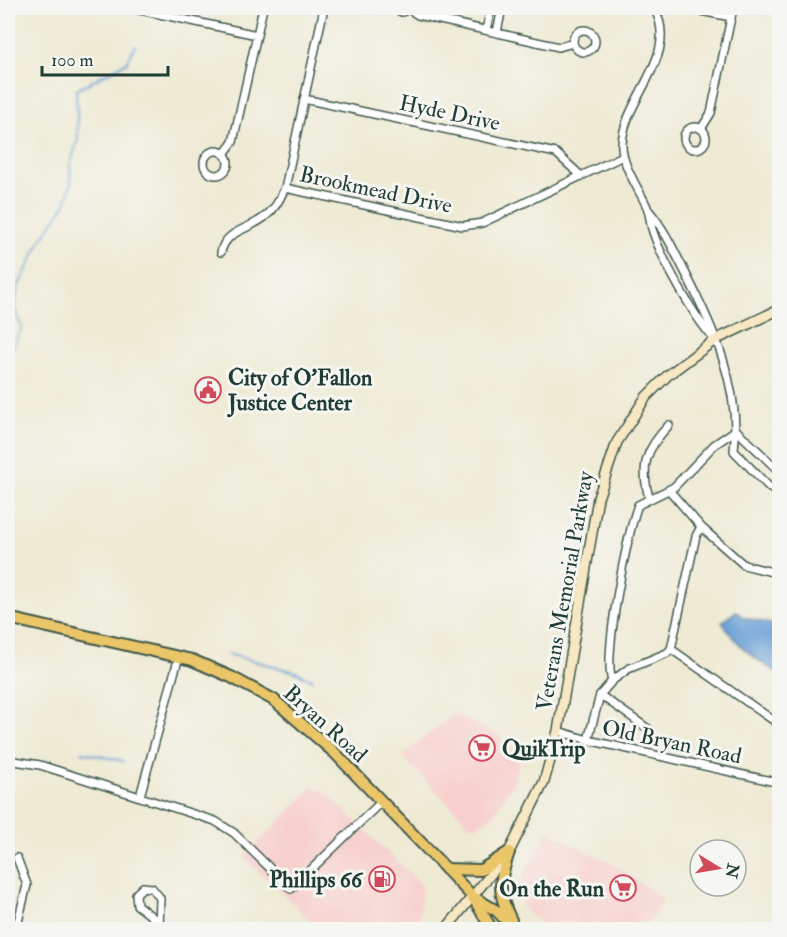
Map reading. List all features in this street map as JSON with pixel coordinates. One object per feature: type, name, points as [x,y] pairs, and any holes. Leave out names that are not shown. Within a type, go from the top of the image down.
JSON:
[{"type":"main road","name":"Bryan Road","points":[[8,618],[179,656],[240,681],[281,705],[317,735],[473,897],[497,911],[515,930]]},
{"type":"main road","points":[[446,869],[481,870],[509,852]]},
{"type":"main road","points":[[509,852],[502,871],[501,899],[515,930]]},
{"type":"main road","name":"Bryan Road","points":[[473,897],[492,930]]},
{"type":"street","points":[[131,8],[257,35]]},
{"type":"street","points":[[224,154],[233,142],[263,8]]},
{"type":"street","points":[[220,252],[223,242],[229,236],[267,215],[278,204],[285,188],[324,8]]},
{"type":"street","points":[[392,8],[399,12],[410,8],[418,15],[559,47],[573,43]]},
{"type":"street","points":[[486,30],[491,8]]},
{"type":"street","points":[[497,32],[502,8]]},
{"type":"street","points":[[672,8],[655,9],[661,35],[659,54],[625,121],[621,146],[623,156],[648,210],[662,226],[709,318],[714,340],[732,388],[736,430],[734,452],[770,488],[780,494]]},
{"type":"street","points":[[686,8],[731,17]]},
{"type":"street","points":[[702,129],[711,113],[732,8]]},
{"type":"street","name":"Hyde Drive","points":[[304,99],[556,153],[580,175]]},
{"type":"street","name":"Brookmead Drive","points":[[285,188],[463,226],[482,223],[623,156]]},
{"type":"street","name":"Veterans Memorial Parkway","points":[[445,930],[509,852],[541,791],[558,731],[591,531],[610,457],[625,427],[646,397],[668,375],[714,340],[780,309]]},
{"type":"street","points":[[649,498],[644,476],[649,449],[669,425]]},
{"type":"street","points":[[736,430],[780,472]]},
{"type":"street","points":[[612,681],[608,671],[613,619],[636,510],[642,502],[669,490],[714,445],[736,430]]},
{"type":"street","points":[[669,490],[701,527],[744,565],[780,574]]},
{"type":"street","points":[[671,649],[696,536],[701,527]]},
{"type":"street","points":[[588,740],[600,695],[612,681],[628,669],[671,649]]},
{"type":"street","points":[[671,649],[780,725]]},
{"type":"street","points":[[140,796],[179,656]]},
{"type":"street","points":[[600,695],[650,730]]},
{"type":"street","name":"Old Bryan Road","points":[[558,731],[588,740],[780,783]]},
{"type":"street","points":[[8,760],[40,765],[215,821],[234,833],[291,889],[381,802]]},
{"type":"street","points":[[16,930],[27,885],[17,858]]},
{"type":"street","points":[[143,887],[157,891],[160,898],[159,926],[137,905],[136,894],[143,887]]},
{"type":"shaded area","points":[[454,714],[496,733],[517,754],[518,764],[514,781],[494,814],[479,825],[469,825],[402,756]]},
{"type":"shaded area","points":[[312,788],[323,790],[421,884],[418,929],[319,929],[244,857]]},
{"type":"shaded area","points":[[547,831],[611,863],[664,900],[644,929],[549,929],[523,909],[521,880]]},
{"type":"water","points":[[736,611],[743,617],[779,626],[779,674],[748,652],[727,630],[722,622]]},
{"type":"waterway","points":[[8,357],[22,327],[14,307],[18,287],[41,240],[66,203],[71,183],[70,165],[78,140],[76,90],[127,62],[135,46]]},
{"type":"waterway","points":[[227,654],[296,672],[313,680]]},
{"type":"waterway","points":[[82,752],[123,761]]},
{"type":"place","name":"City of O'Fallon Justice Center","points":[[208,390]]},
{"type":"place","name":"QuikTrip","points":[[482,748]]},
{"type":"place","name":"Phillips 66","points":[[382,879]]},
{"type":"place","name":"On the Run","points":[[623,888]]}]
